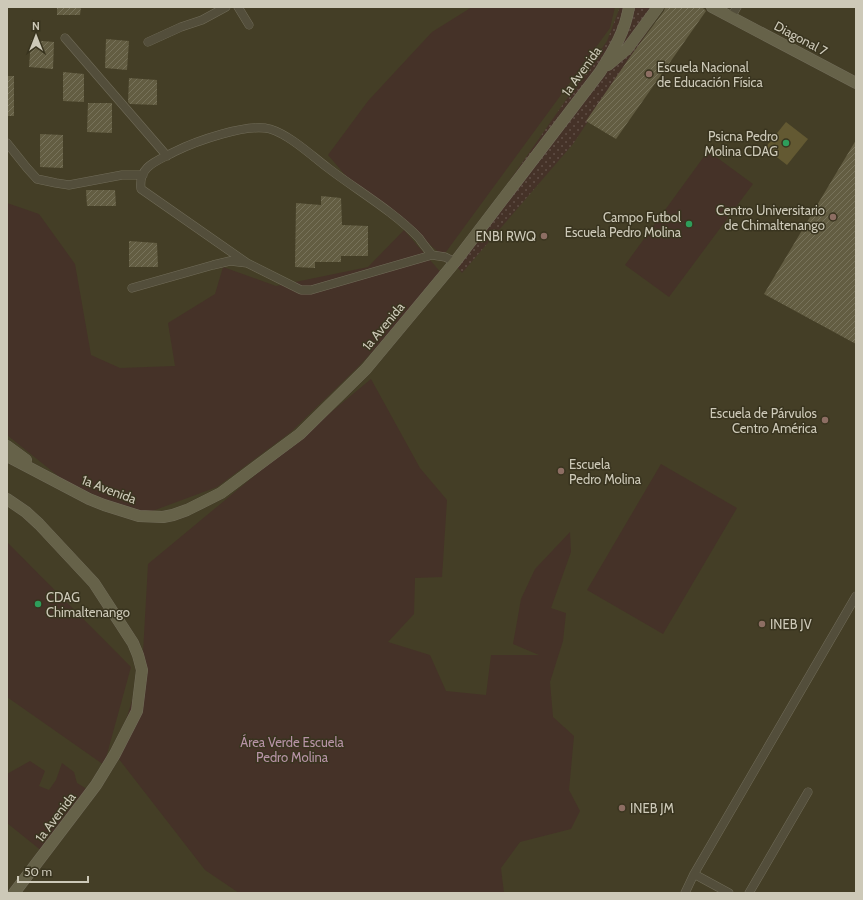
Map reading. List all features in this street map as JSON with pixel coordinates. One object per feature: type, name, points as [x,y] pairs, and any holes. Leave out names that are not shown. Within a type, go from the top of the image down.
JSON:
[{"type":"main road","name":"1a Avenida","points":[[7,456],[104,505],[139,516],[153,517],[173,515],[187,510],[221,493],[300,434],[355,380],[366,369],[456,262],[600,72],[622,33],[629,7]]},
{"type":"main road","points":[[600,72],[627,49],[658,7]]},
{"type":"main road","name":"Diagonal 7","points":[[712,7],[856,83]]},
{"type":"main road","name":"1a Avenida","points":[[7,446],[61,484]]},
{"type":"main road","name":"1a Avenida","points":[[7,499],[26,512],[39,524],[94,583],[133,643],[142,670],[137,711],[115,754],[96,785],[14,893]]},
{"type":"street","points":[[148,42],[181,27],[202,20],[226,7]]},
{"type":"street","points":[[238,7],[249,25]]},
{"type":"street","points":[[731,17],[737,7]]},
{"type":"street","points":[[65,38],[167,156]]},
{"type":"street","points":[[432,255],[418,238],[385,209],[294,143],[270,130],[259,128],[245,129],[189,144],[150,164],[140,180],[141,189],[247,263],[301,290],[310,290],[432,255],[445,257],[456,262]]},
{"type":"street","points":[[7,143],[37,179],[69,185],[122,175],[142,175]]},
{"type":"street","points":[[132,288],[230,261],[247,263]]},
{"type":"street","points":[[685,893],[694,874],[856,596]]},
{"type":"street","points":[[749,893],[808,792]]},
{"type":"street","points":[[694,874],[729,893]]},
{"type":"green space","points":[[472,7],[615,7],[610,28],[443,256],[397,216],[351,182],[328,155],[368,101],[432,32]]},
{"type":"green space","points":[[620,7],[664,7],[573,144],[462,273],[453,262],[607,41]]},
{"type":"green space","name":"Campo Futbol Escuela Pedro Molina","points":[[708,151],[753,184],[669,297],[625,265]]},
{"type":"green space","points":[[7,203],[39,214],[75,264],[91,355],[120,368],[175,366],[168,323],[215,294],[223,267],[276,286],[368,267],[404,230],[443,275],[358,367],[291,432],[217,487],[139,516],[63,480],[7,435]]},
{"type":"green space","name":"Área Verde Escuela Pedro Molina","points":[[371,379],[420,468],[447,500],[442,577],[415,578],[414,614],[388,642],[430,655],[446,691],[486,695],[491,655],[539,655],[513,644],[521,599],[535,569],[570,532],[571,552],[551,608],[566,613],[563,641],[550,682],[553,717],[574,736],[569,790],[580,811],[571,829],[520,842],[501,868],[504,893],[239,893],[205,870],[115,754],[142,670],[148,564]]},
{"type":"green space","points":[[661,464],[737,508],[663,634],[587,590]]},
{"type":"green space","name":"CDAG Chimaltenango","points":[[7,542],[131,667],[104,765],[7,697]]},
{"type":"green space","points":[[30,761],[45,771],[39,786],[49,790],[56,780],[62,763],[74,772],[77,783],[90,791],[43,852],[7,823],[7,774]]},
{"type":"shaded area","name":"Psicna Pedro Molina CDAG","points":[[786,122],[808,139],[787,165],[765,148]]},
{"type":"building","points":[[57,7],[81,7],[80,15],[57,15]]},
{"type":"building","points":[[665,7],[702,7],[706,11],[616,139],[586,121],[632,54],[664,11]]},
{"type":"building","points":[[106,39],[129,41],[127,70],[105,68]]},
{"type":"building","points":[[31,40],[54,42],[53,69],[29,67]]},
{"type":"building","points":[[63,72],[84,74],[84,102],[63,101]]},
{"type":"building","points":[[7,76],[14,76],[14,116],[7,116]]},
{"type":"building","points":[[129,78],[157,80],[157,105],[130,104],[128,102]]},
{"type":"building","points":[[88,103],[112,103],[112,133],[87,132]]},
{"type":"building","points":[[40,134],[63,135],[63,168],[40,167]]},
{"type":"building","name":"Centro Universitario de Chimaltenango","points":[[856,140],[856,344],[764,294]]},
{"type":"building","points":[[86,190],[115,190],[116,206],[87,206]]},
{"type":"building","points":[[321,196],[341,198],[342,225],[368,226],[368,256],[341,256],[341,262],[315,262],[315,268],[295,267],[296,203],[321,205]]},
{"type":"building","points":[[129,241],[157,243],[158,267],[129,267]]},
{"type":"place","name":"Escuela Nacional de Educación Física","points":[[649,74]]},
{"type":"place","name":"Psicna Pedro Molina CDAG","points":[[786,143]]},
{"type":"place","name":"Centro Universitario de Chimaltenango","points":[[833,217]]},
{"type":"place","name":"Campo Futbol Escuela Pedro Molina","points":[[689,224]]},
{"type":"place","name":"ENBI RWQ","points":[[544,236]]},
{"type":"place","name":"Escuela de Párvulos Centro América","points":[[825,420]]},
{"type":"place","name":"Escuela Pedro Molina","points":[[561,471]]},
{"type":"place","name":"CDAG Chimaltenango","points":[[38,604]]},
{"type":"place","name":"INEB JV","points":[[762,624]]},
{"type":"place","name":"INEB JM","points":[[622,808]]}]
